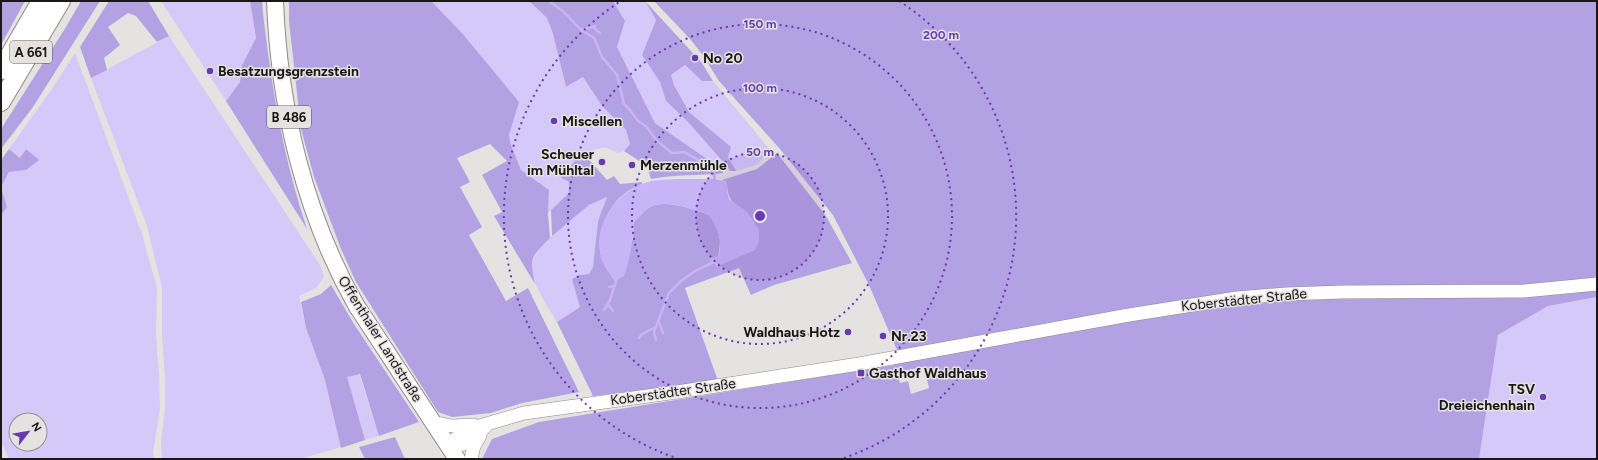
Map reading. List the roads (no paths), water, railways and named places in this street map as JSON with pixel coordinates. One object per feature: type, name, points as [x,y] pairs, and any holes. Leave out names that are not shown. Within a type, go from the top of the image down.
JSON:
[{"type":"highway","name":"A 661","points":[[1,70],[41,1]]},
{"type":"highway","name":"A 661","points":[[1,102],[61,1]]},
{"type":"main road","name":"Offenthaler Landstraße","points":[[275,1],[278,45],[291,131],[306,187],[323,236],[347,289],[356,305],[453,453]]},
{"type":"street","name":"Koberstädter Straße","points":[[488,424],[503,418],[524,413],[676,392],[859,364],[1129,315],[1237,298],[1286,294],[1343,292],[1524,291],[1597,284]]},
{"type":"street","points":[[432,422],[452,426],[488,424]]},
{"type":"street","points":[[453,453],[460,446],[469,442],[488,424]]},
{"type":"street","points":[[471,459],[474,446],[488,424]]},
{"type":"waterway","points":[[549,1],[564,12],[581,30],[594,38],[602,57],[617,75],[624,104],[638,121],[646,126],[656,140],[672,153],[685,152],[713,169],[715,182]]},
{"type":"waterway","points":[[582,30],[595,26]]},
{"type":"waterway","points":[[593,27],[600,33]]},
{"type":"waterway","points":[[656,340],[654,332],[669,293],[681,281],[695,271],[716,261]]},
{"type":"waterway","points":[[604,310],[610,300],[617,278]]},
{"type":"waterway","points":[[609,287],[615,286]]},
{"type":"waterway","points":[[608,304],[613,311]]},
{"type":"waterway","points":[[659,322],[663,333]]},
{"type":"waterway","points":[[639,338],[642,334],[656,327]]},
{"type":"place","name":"No 20","points":[[695,58]]},
{"type":"place","name":"Besatzungsgrenzstein","points":[[210,71]]},
{"type":"place","name":"Miscellen","points":[[554,121]]},
{"type":"place","name":"Scheuer im Mühltal","points":[[602,162]]},
{"type":"place","name":"Merzenmühle","points":[[632,165]]},
{"type":"place","name":"Waldhaus Hotz","points":[[848,332]]},
{"type":"place","name":"Nr.23","points":[[883,336]]},
{"type":"place","name":"Gasthof Waldhaus","points":[[861,373]]},
{"type":"place","name":"TSV Dreieichenhain","points":[[1543,397]]}]
